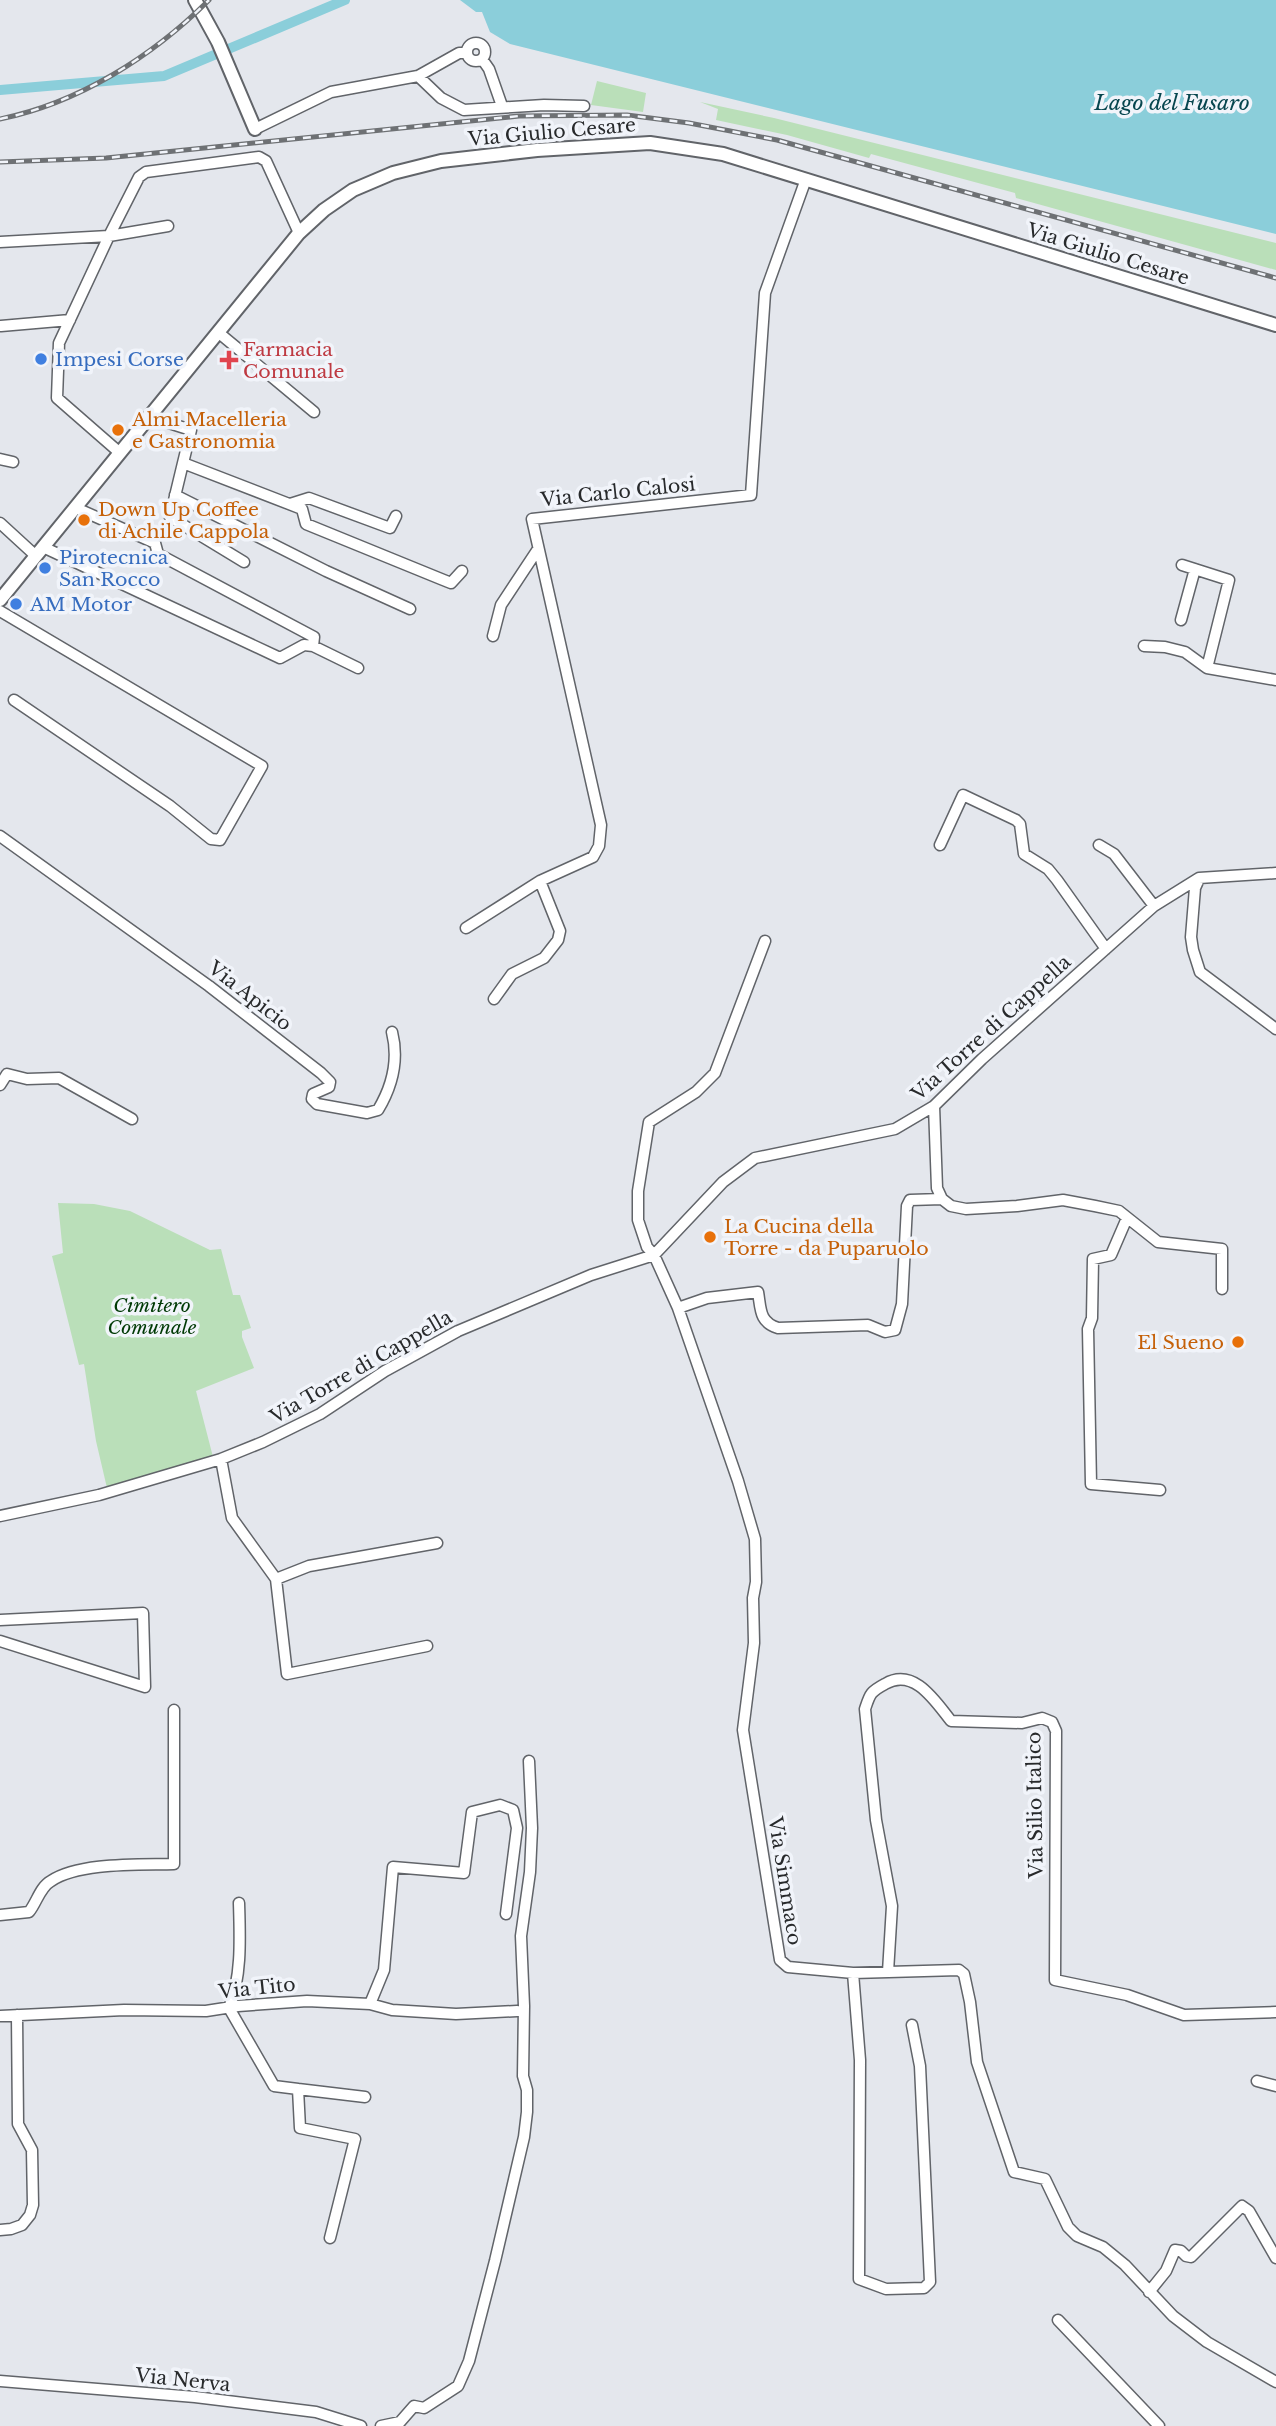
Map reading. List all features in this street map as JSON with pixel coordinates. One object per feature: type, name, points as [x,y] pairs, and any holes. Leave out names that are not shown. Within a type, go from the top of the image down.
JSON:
[{"type":"street","points":[[195,0],[222,53],[254,129],[331,92],[418,76],[459,54],[466,53]]},
{"type":"street","points":[[466,53],[470,44],[479,43],[485,50],[482,59]]},
{"type":"street","points":[[466,53],[471,60],[482,59]]},
{"type":"street","points":[[482,59],[489,69],[502,106]]},
{"type":"street","points":[[418,76],[441,98],[464,110],[502,106],[584,106]]},
{"type":"street","name":"Via Giulio Cesare","points":[[0,600],[299,233],[324,210],[353,190],[393,173],[441,161],[537,150],[650,143],[723,154],[1276,325]]},
{"type":"street","points":[[120,453],[57,398],[59,343],[139,177],[146,172],[259,157],[266,160],[299,233]]},
{"type":"street","name":"Via Carlo Calosi","points":[[466,928],[540,881],[593,857],[598,846],[601,825],[532,519],[751,495],[765,293],[806,179]]},
{"type":"street","points":[[0,242],[109,236],[168,226]]},
{"type":"street","points":[[1,326],[70,320]]},
{"type":"street","points":[[219,333],[314,412]]},
{"type":"street","points":[[150,417],[191,430],[170,517],[244,562]]},
{"type":"street","points":[[0,459],[13,462]]},
{"type":"street","points":[[183,463],[302,509],[306,524],[451,583],[462,571]]},
{"type":"street","points":[[175,495],[410,609]]},
{"type":"street","points":[[290,504],[309,498],[390,528],[396,516]]},
{"type":"street","points":[[76,508],[155,543],[158,554],[314,637],[313,646]]},
{"type":"street","points":[[0,523],[40,552],[280,658],[304,645],[313,646],[358,668]]},
{"type":"street","points":[[493,636],[501,605],[538,549]]},
{"type":"street","points":[[1182,565],[1229,579],[1207,667]]},
{"type":"street","points":[[1181,620],[1195,569]]},
{"type":"street","points":[[0,611],[262,766],[220,840],[211,839],[170,806],[14,700]]},
{"type":"street","points":[[1144,646],[1185,652],[1207,667],[1276,680]]},
{"type":"street","points":[[940,845],[963,795],[1016,820],[1020,824],[1024,853],[1048,869],[1058,880],[1106,949]]},
{"type":"street","name":"Via Apicio","points":[[0,836],[209,986],[321,1073],[330,1082],[329,1087],[313,1094],[312,1099],[317,1104],[367,1113],[378,1110],[394,1076],[395,1045],[392,1032]]},
{"type":"street","points":[[1099,845],[1114,854],[1154,906]]},
{"type":"street","name":"Via Torre di Cappella","points":[[0,1516],[99,1495],[221,1459],[320,1414],[385,1371],[458,1331],[591,1275],[654,1255],[723,1182],[755,1158],[895,1129],[934,1106],[982,1059],[1154,906],[1199,878],[1276,873]]},
{"type":"street","points":[[1199,878],[1195,888],[1191,937],[1200,972],[1276,1029]]},
{"type":"street","points":[[494,999],[512,974],[544,958],[558,940],[560,931],[540,881]]},
{"type":"street","name":"Via Simmaco","points":[[765,941],[715,1073],[696,1092],[649,1122],[638,1191],[638,1220],[647,1247],[654,1255],[678,1308],[738,1481],[755,1539],[754,1643],[743,1730],[780,1960],[788,1967],[853,1972],[959,1970],[964,1974],[977,2062],[1014,2172],[1045,2179],[1068,2227],[1077,2236],[1103,2247],[1125,2265],[1173,2316],[1207,2342],[1276,2382]]},
{"type":"street","points":[[0,1085],[7,1074],[27,1079],[59,1078],[132,1119]]},
{"type":"street","points":[[934,1106],[937,1188],[942,1199],[951,1206],[966,1209],[1063,1200],[1119,1211],[1158,1242],[1222,1250],[1222,1289]]},
{"type":"street","points":[[678,1308],[707,1298],[758,1292],[762,1318],[768,1325],[778,1328],[868,1325],[885,1332],[895,1329],[902,1304],[907,1206],[910,1200],[942,1199]]},
{"type":"street","points":[[1128,1218],[1111,1255],[1093,1259],[1092,1318],[1088,1329],[1091,1484],[1160,1490]]},
{"type":"street","points":[[221,1459],[232,1518],[276,1579],[287,1674],[428,1646]]},
{"type":"street","points":[[276,1579],[309,1566],[437,1543]]},
{"type":"street","points":[[0,1620],[143,1613],[145,1687],[0,1641]]},
{"type":"street","name":"Via Silio Italico","points":[[888,1972],[892,1906],[876,1820],[865,1709],[870,1693],[888,1682],[902,1678],[922,1687],[951,1721],[1022,1723],[1042,1718],[1052,1722],[1056,1731],[1055,1980],[1127,1995],[1184,2015],[1276,2012]]},
{"type":"street","points":[[0,1916],[29,1912],[44,1886],[52,1880],[94,1866],[174,1864],[174,1710]]},
{"type":"street","points":[[381,2426],[400,2421],[414,2406],[424,2408],[458,2386],[469,2361],[524,2137],[527,2101],[523,2076],[521,1936],[530,1872],[532,1828],[529,1761]]},
{"type":"street","points":[[370,2004],[384,1970],[393,1867],[464,1873],[472,1812],[500,1805],[513,1810],[517,1828],[506,1914]]},
{"type":"street","points":[[239,1903],[237,1970],[229,2008],[274,2086],[365,2097]]},
{"type":"street","points":[[853,1972],[860,2060],[859,2279],[886,2289],[924,2288],[930,2282],[920,2066],[912,2025]]},
{"type":"street","name":"Via Tito","points":[[0,2016],[124,2010],[206,2011],[307,2001],[370,2004],[392,2010],[456,2014],[517,2011]]},
{"type":"street","points":[[0,2230],[22,2225],[30,2216],[33,2205],[32,2150],[18,2124],[17,2015]]},
{"type":"street","points":[[1256,2081],[1276,2086]]},
{"type":"street","points":[[298,2089],[300,2128],[355,2138],[330,2238]]},
{"type":"street","points":[[1149,2292],[1166,2271],[1175,2250],[1192,2257],[1242,2206],[1249,2211],[1276,2258]]},
{"type":"street","points":[[1058,2320],[1159,2426]]},
{"type":"street","name":"Via Nerva","points":[[0,2381],[195,2397],[316,2412],[361,2426]]},
{"type":"green space","points":[[597,81],[646,93],[643,112],[591,105]]},
{"type":"green space","points":[[700,102],[1276,243],[1276,270],[1016,198],[1015,193],[871,154],[869,158],[787,135],[716,120],[718,109]]},
{"type":"green space","name":"Cimitero Comunale","points":[[58,1203],[94,1204],[130,1211],[210,1250],[221,1249],[233,1295],[240,1295],[251,1328],[242,1331],[242,1337],[254,1368],[196,1391],[213,1457],[107,1488],[96,1441],[84,1364],[79,1365],[52,1256],[63,1253]]},
{"type":"water","name":"Lago del Fusaro","points":[[460,0],[1276,0],[1276,234],[510,44],[490,32],[482,12],[476,12]]},
{"type":"waterway","points":[[0,90],[164,76],[345,0]]},
{"type":"railway","points":[[0,119],[58,102],[113,74],[164,40],[209,0]]},
{"type":"railway","points":[[0,162],[106,158],[519,116],[627,115],[689,123],[777,140],[1276,278]]},
{"type":"place","name":"Impesi Corse","points":[[41,359]]},
{"type":"place","name":"Farmacia Comunale","points":[[229,360]]},
{"type":"place","name":"Almi Macelleria e Gastronomia","points":[[118,430]]},
{"type":"place","name":"Down Up Coffee di Achile Cappola","points":[[84,520]]},
{"type":"place","name":"Pirotecnica San Rocco","points":[[45,568]]},
{"type":"place","name":"AM Motor","points":[[16,604]]},
{"type":"place","name":"La Cucina della Torre - da Puparuolo","points":[[710,1237]]},
{"type":"place","name":"El Sueno","points":[[1238,1342]]}]
